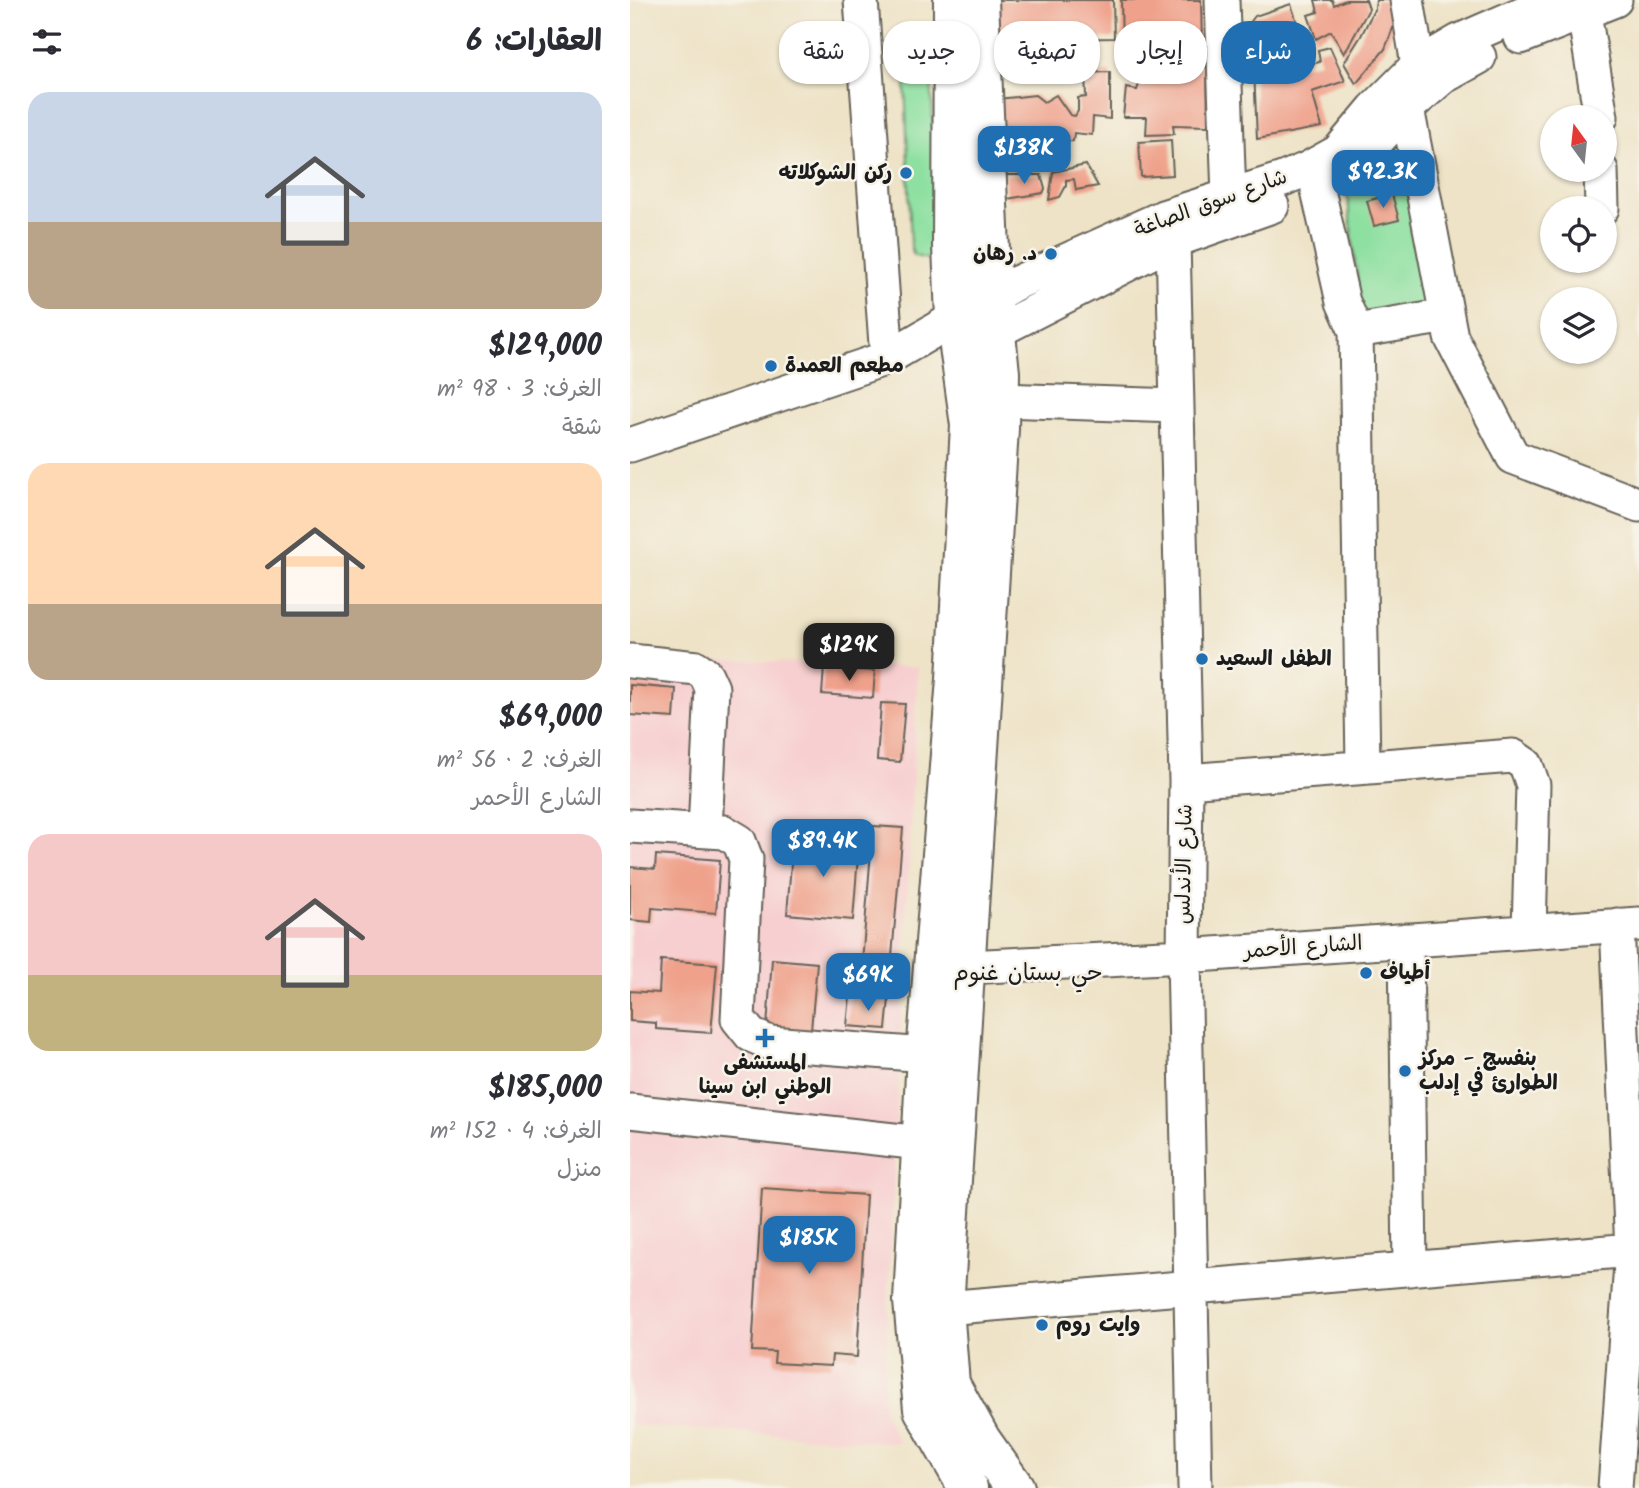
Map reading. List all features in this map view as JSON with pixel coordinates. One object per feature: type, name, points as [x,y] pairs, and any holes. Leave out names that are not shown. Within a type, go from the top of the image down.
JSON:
[{"type":"main road","points":[[954,4],[1000,373],[966,967],[913,1301],[923,1409],[968,1488]]},
{"type":"main road","points":[[954,4],[952,246],[957,332],[970,425],[956,679],[926,1055],[938,1145],[944,1308],[950,1384],[981,1440],[1015,1488]]},
{"type":"street","points":[[861,0],[887,358]]},
{"type":"street","points":[[1222,0],[1229,197]]},
{"type":"street","points":[[1407,0],[1418,65]]},
{"type":"street","name":"شارع سوق الصاغة","points":[[630,445],[957,332],[1163,217],[1283,179],[1309,168],[1338,152],[1374,109],[1418,65],[1459,41],[1553,0]]},
{"type":"street","points":[[994,313],[1173,241],[1318,190],[1369,150],[1407,108],[1443,77],[1497,46],[1615,0]]},
{"type":"street","points":[[1584,13],[1599,105]]},
{"type":"street","points":[[1407,108],[1451,337],[1513,457],[1639,505]]},
{"type":"street","points":[[1318,190],[1343,302],[1356,331],[1363,766]]},
{"type":"street","name":"شارع الأندلس","points":[[1173,241],[1186,781],[1184,956],[1195,1488]]},
{"type":"street","points":[[1356,331],[1447,316]]},
{"type":"street","points":[[999,400],[1177,406]]},
{"type":"street","points":[[630,661],[697,668],[706,675],[712,688],[705,830]]},
{"type":"street","points":[[1186,781],[1513,755],[1526,765],[1533,785],[1528,932]]},
{"type":"street","points":[[630,825],[724,832],[739,841],[746,859],[738,1019],[751,1035],[769,1043],[926,1055]]},
{"type":"street","points":[[1615,1488],[1631,1389],[1628,924]]},
{"type":"street","name":"الشارع الأحمر","points":[[966,967],[1184,956],[1628,924]]},
{"type":"street","points":[[1406,940],[1410,1269]]},
{"type":"street","points":[[630,1111],[938,1145]]},
{"type":"street","points":[[944,1308],[1632,1250]]},
{"type":"shaded area","name":"المستشفى الوطني ابن سينا","points":[[630,657],[918,667],[883,1410],[899,1443],[630,1425]]},
{"type":"green space","points":[[905,84],[932,84],[936,244],[934,255],[927,259],[914,256],[911,248]]},
{"type":"green space","points":[[1408,131],[1442,311],[1362,321],[1347,192]]},
{"type":"building","points":[[996,0],[1113,0],[1114,38],[1100,38],[1100,21],[997,21]]},
{"type":"building","points":[[1121,0],[1201,0],[1201,21],[1121,21]]},
{"type":"building","points":[[1315,0],[1332,0],[1334,5],[1346,0],[1366,0],[1369,9],[1344,54],[1331,31],[1316,39],[1316,21],[1310,21],[1308,15],[1318,12]]},
{"type":"building","points":[[1376,0],[1394,0],[1397,17],[1385,49],[1356,84],[1344,63],[1361,36],[1375,8]]},
{"type":"building","points":[[1291,4],[1296,21],[1251,21],[1255,16]]},
{"type":"building","points":[[1330,47],[1345,81],[1312,92],[1322,127],[1257,139],[1255,84],[1316,84],[1316,63],[1320,62],[1318,50]]},
{"type":"building","points":[[1207,67],[1208,126],[1173,125],[1174,134],[1146,135],[1147,117],[1123,117],[1126,88],[1137,90],[1139,84],[1207,84]]},
{"type":"building","points":[[1100,72],[1110,72],[1110,119],[1093,117],[1092,135],[1074,133],[1073,141],[999,144],[998,99],[1035,95],[1044,102],[1056,95],[1070,115],[1075,116],[1078,111],[1078,98],[1086,97],[1085,84],[1100,84]]},
{"type":"building","points":[[1171,140],[1173,175],[1141,177],[1139,142]]},
{"type":"building","points":[[1086,165],[1098,186],[1076,190],[1074,179],[1066,180],[1060,197],[1049,200],[1053,172]]},
{"type":"building","points":[[1005,175],[1041,175],[1045,189],[1043,193],[1007,199]]},
{"type":"building","points":[[1392,194],[1399,220],[1374,226],[1367,201]]},
{"type":"building","points":[[824,668],[875,671],[873,698],[822,694]]},
{"type":"building","points":[[630,685],[676,689],[674,718],[630,715]]},
{"type":"building","points":[[881,703],[905,704],[900,762],[877,760]]},
{"type":"building","points":[[873,826],[903,828],[889,991],[860,988]]},
{"type":"building","points":[[793,839],[859,843],[853,920],[787,914]]},
{"type":"building","points":[[656,855],[720,860],[716,913],[652,908],[651,922],[630,920],[630,867],[655,869]]},
{"type":"building","points":[[772,959],[817,963],[811,1030],[767,1027]]},
{"type":"building","points":[[661,960],[717,964],[711,1033],[656,1029],[656,1023],[630,1021],[630,991],[659,993]]},
{"type":"building","points":[[850,996],[889,999],[886,1029],[847,1026]]},
{"type":"building","points":[[762,1188],[866,1195],[857,1357],[832,1355],[831,1366],[774,1363],[775,1352],[752,1351]]},
{"type":"place","name":"ركن الشوكلاته","points":[[906,173]]},
{"type":"place","name":"د. رهان","points":[[1051,254]]},
{"type":"place","name":"مطعم العمدة","points":[[771,366]]},
{"type":"place","name":"الطفل السعيد","points":[[1202,659]]},
{"type":"place","name":"أطياف","points":[[1366,973]]},
{"type":"place","name":"المستشفى الوطني ابن سينا","points":[[765,1038]]},
{"type":"place","name":"بنفسج - مركز الطوارئ في إدلب","points":[[1405,1071]]},
{"type":"place","name":"وايت روم","points":[[1042,1325]]},
{"type":"district","name":"حي بستان غنوم","points":[[1028,974]]}]
